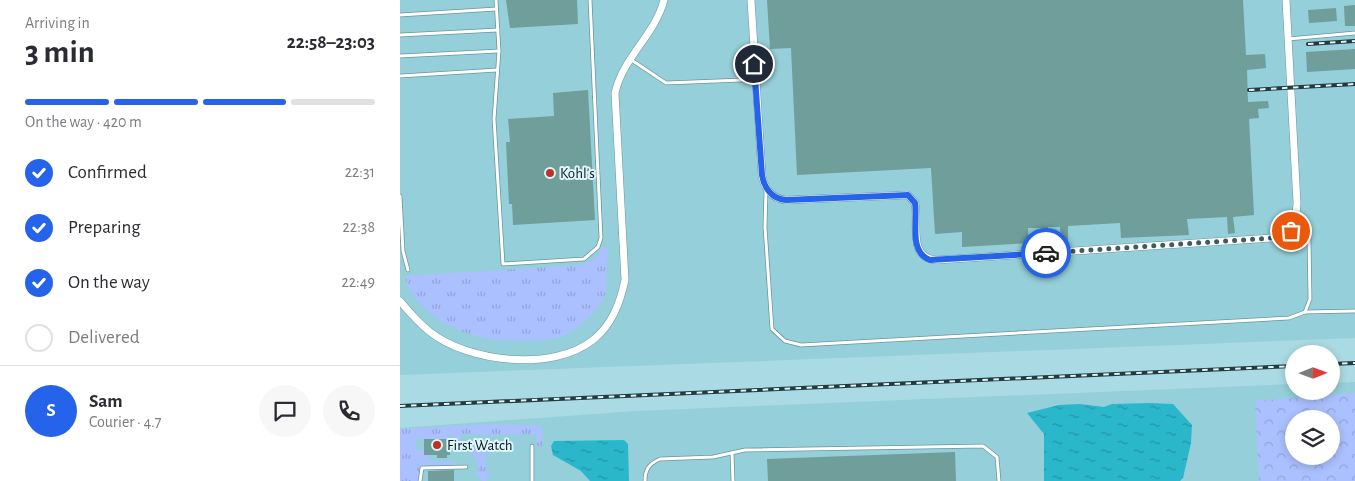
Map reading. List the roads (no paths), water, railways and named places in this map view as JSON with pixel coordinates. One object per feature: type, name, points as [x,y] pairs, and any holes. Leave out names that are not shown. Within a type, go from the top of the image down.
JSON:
[{"type":"street","points":[[400,301],[430,332],[465,350],[490,357],[509,359],[557,357],[574,352],[594,340],[617,309],[625,280],[615,105],[617,83],[630,59],[656,22],[664,0]]},
{"type":"street","points":[[751,0],[762,175],[766,188],[774,197],[786,200],[908,195],[915,203],[918,246],[925,258],[930,260],[1272,238],[1287,234],[1295,222],[1297,203],[1286,0]]},
{"type":"lane","points":[[496,0],[499,51],[494,119],[503,264],[584,259],[598,247],[601,238],[590,0]]},
{"type":"lane","points":[[400,15],[496,8]]},
{"type":"lane","points":[[400,35],[498,30]]},
{"type":"lane","points":[[1288,38],[1355,34]]},
{"type":"lane","points":[[400,56],[499,51]]},
{"type":"lane","points":[[630,59],[659,80],[674,83],[742,80]]},
{"type":"lane","points":[[400,76],[498,70]]},
{"type":"lane","points":[[766,188],[765,228],[772,329],[785,342],[801,345],[1289,318],[1305,312],[1355,311]]},
{"type":"lane","points":[[400,196],[403,251],[408,270]]},
{"type":"lane","points":[[1295,222],[1309,239],[1310,299],[1305,312]]},
{"type":"lane","points":[[532,446],[532,481]]},
{"type":"lane","points":[[645,481],[646,471],[652,462],[660,459],[713,457],[789,447],[814,450],[983,446],[997,458],[999,481]]},
{"type":"lane","points":[[732,453],[733,481]]},
{"type":"lane","points":[[420,481],[422,468],[466,467]]},
{"type":"water","points":[[1080,404],[1104,407],[1112,404],[1173,404],[1192,425],[1191,443],[1183,478],[1180,481],[1044,481],[1044,434],[1027,413],[1059,405]]},
{"type":"water","points":[[624,440],[628,444],[629,481],[590,481],[581,471],[553,455],[551,446],[554,441]]},
{"type":"railway","points":[[1308,44],[1355,41]]},
{"type":"railway","points":[[1249,90],[1355,84]]},
{"type":"railway","points":[[1340,364],[1355,363]]},
{"type":"railway","points":[[400,406],[1285,366]]},
{"type":"place","name":"Kohl's","points":[[550,173]]},
{"type":"place","name":"First Watch","points":[[437,445]]}]
